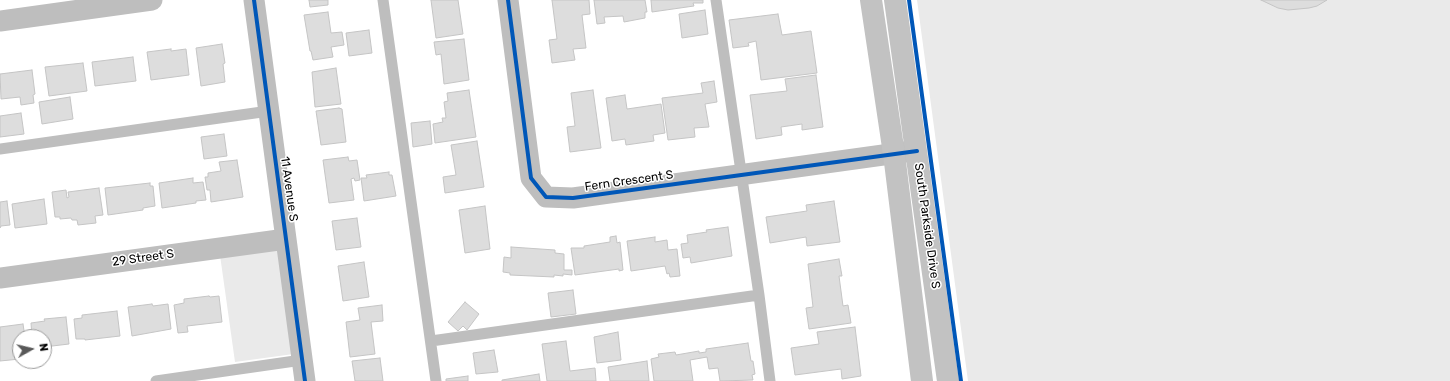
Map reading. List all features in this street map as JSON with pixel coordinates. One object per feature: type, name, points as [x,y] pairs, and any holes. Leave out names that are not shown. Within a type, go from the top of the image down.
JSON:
[{"type":"main road","name":"South Parkside Drive S","points":[[871,0],[894,154],[922,381]]},
{"type":"main road","name":"South Parkside Drive S","points":[[896,0],[948,381]]},
{"type":"street","points":[[0,21],[152,0]]},
{"type":"street","name":"11 Avenue S","points":[[254,0],[305,381]]},
{"type":"street","name":"Fern Crescent S","points":[[508,0],[531,178],[546,197],[573,198],[742,176],[917,150]]},
{"type":"street","name":"29 Street S","points":[[0,278],[286,239]]},
{"type":"lane","points":[[383,0],[436,381]]},
{"type":"lane","points":[[716,0],[770,381]]},
{"type":"lane","points":[[0,150],[269,111]]},
{"type":"lane","points":[[431,341],[759,295]]},
{"type":"lane","points":[[156,381],[302,360]]},
{"type":"shaded area","points":[[917,0],[1450,0],[1450,381],[968,381]]},
{"type":"shaded area","points":[[286,239],[301,353],[235,362],[219,248]]},
{"type":"building","points":[[309,0],[328,0],[328,5],[310,7]]},
{"type":"building","points":[[431,0],[458,0],[463,34],[436,38]]},
{"type":"building","points":[[552,0],[589,0],[590,14],[582,15],[586,48],[573,49],[575,60],[552,63],[549,40],[557,39]]},
{"type":"building","points":[[594,0],[645,0],[647,12],[645,12],[645,18],[624,22],[623,16],[604,17],[605,23],[597,24]]},
{"type":"building","points":[[651,0],[703,0],[703,3],[693,3],[694,6],[652,12]]},
{"type":"building","points":[[1261,0],[1327,0],[1317,6],[1288,10],[1278,8]]},
{"type":"building","points":[[705,10],[708,34],[682,38],[679,14]]},
{"type":"building","points":[[328,12],[331,33],[342,32],[344,45],[331,47],[333,57],[313,60],[304,15]]},
{"type":"building","points":[[778,14],[782,35],[811,31],[817,73],[761,80],[756,41],[748,43],[749,46],[733,48],[729,20]]},
{"type":"building","points":[[369,30],[372,53],[349,56],[346,33]]},
{"type":"building","points":[[464,39],[469,80],[444,84],[441,54],[436,55],[434,42]]},
{"type":"building","points":[[222,44],[225,63],[223,64],[225,82],[201,86],[196,48]]},
{"type":"building","points":[[171,49],[171,51],[186,49],[189,75],[151,80],[147,52]]},
{"type":"building","points":[[133,57],[136,81],[95,86],[92,62]]},
{"type":"building","points":[[83,63],[87,91],[49,96],[45,67]]},
{"type":"building","points":[[336,68],[341,104],[315,107],[312,72]]},
{"type":"building","points":[[32,70],[35,94],[33,95],[34,103],[21,105],[20,97],[1,99],[0,74]]},
{"type":"building","points":[[816,75],[823,127],[802,130],[802,124],[781,127],[782,135],[756,139],[750,95],[787,91],[785,79]]},
{"type":"building","points":[[714,81],[717,102],[705,104],[709,127],[694,128],[695,137],[668,140],[662,98],[703,93],[701,83]]},
{"type":"building","points":[[469,90],[476,137],[435,143],[433,124],[443,122],[442,118],[446,118],[444,102],[448,101],[447,93]]},
{"type":"building","points":[[593,90],[601,148],[570,152],[567,127],[575,126],[571,93]]},
{"type":"building","points":[[625,95],[627,109],[661,104],[665,133],[653,135],[654,141],[626,145],[625,139],[612,141],[606,98]]},
{"type":"building","points":[[70,97],[73,119],[42,124],[39,102]]},
{"type":"building","points":[[339,108],[342,109],[346,142],[321,145],[316,111]]},
{"type":"building","points":[[21,113],[24,134],[0,137],[0,116]]},
{"type":"building","points":[[430,121],[432,144],[413,147],[411,123]]},
{"type":"building","points":[[224,134],[227,156],[204,159],[201,137]]},
{"type":"building","points":[[477,141],[484,187],[445,193],[443,177],[456,175],[451,145]]},
{"type":"building","points":[[348,157],[349,161],[357,160],[360,180],[355,181],[354,178],[351,179],[354,200],[329,203],[323,160]]},
{"type":"building","points":[[237,160],[243,197],[211,202],[210,190],[207,190],[205,177],[208,177],[208,173],[221,171],[219,162]]},
{"type":"building","points":[[389,172],[389,175],[392,175],[396,196],[364,201],[361,178],[367,178],[366,175]]},
{"type":"building","points":[[193,178],[193,183],[203,182],[206,200],[162,208],[159,183]]},
{"type":"building","points":[[150,183],[150,186],[153,186],[155,206],[143,208],[143,210],[108,215],[105,188]]},
{"type":"building","points":[[99,188],[103,215],[95,216],[96,223],[78,225],[77,220],[72,220],[71,218],[60,219],[60,217],[55,217],[52,192],[66,190],[67,198],[69,197],[68,192]]},
{"type":"building","points":[[44,199],[47,224],[15,228],[12,204]]},
{"type":"building","points":[[7,201],[10,225],[1,226],[0,228],[0,202]]},
{"type":"building","points":[[834,201],[840,242],[807,246],[806,237],[770,243],[766,217],[807,211],[806,205]]},
{"type":"building","points":[[485,206],[490,249],[465,253],[459,210]]},
{"type":"building","points":[[357,218],[361,247],[336,250],[332,221]]},
{"type":"building","points":[[728,227],[732,256],[691,263],[690,257],[683,258],[681,244],[688,243],[687,235],[707,232],[706,230]]},
{"type":"building","points":[[616,236],[617,243],[620,242],[623,270],[619,271],[619,269],[575,275],[571,248],[584,248],[584,246],[610,242],[610,237]]},
{"type":"building","points":[[655,237],[655,242],[667,240],[668,250],[677,249],[680,276],[670,277],[669,273],[667,274],[665,266],[631,271],[627,241]]},
{"type":"building","points":[[511,247],[555,250],[555,253],[564,254],[564,270],[572,270],[572,275],[554,275],[554,277],[510,275],[510,273],[503,272],[504,257],[511,258]]},
{"type":"building","points":[[839,259],[842,276],[839,276],[843,306],[848,305],[851,323],[809,329],[806,308],[813,307],[808,264]]},
{"type":"building","points":[[364,262],[369,297],[343,301],[338,266]]},
{"type":"building","points":[[573,290],[576,314],[551,317],[548,293]]},
{"type":"building","points":[[219,296],[222,322],[187,326],[188,332],[178,333],[174,305],[184,303],[184,299]]},
{"type":"building","points":[[465,302],[479,314],[467,330],[463,326],[458,331],[448,322]]},
{"type":"building","points":[[152,304],[153,306],[168,304],[171,329],[132,336],[128,307]]},
{"type":"building","points":[[382,305],[383,321],[371,322],[375,354],[350,357],[346,322],[360,320],[358,308]]},
{"type":"building","points":[[117,311],[120,336],[85,340],[76,339],[74,319],[82,318],[82,315]]},
{"type":"building","points":[[66,317],[69,344],[52,346],[52,329],[31,329],[31,323],[45,321],[44,319]]},
{"type":"building","points":[[23,324],[24,329],[12,329],[12,360],[0,361],[0,327]]},
{"type":"building","points":[[855,327],[861,376],[842,379],[841,369],[795,375],[791,348],[819,344],[817,332]]},
{"type":"building","points":[[618,332],[621,360],[597,363],[594,337]]},
{"type":"building","points":[[566,341],[570,371],[595,368],[596,381],[547,381],[542,344]]},
{"type":"building","points":[[748,343],[755,374],[752,375],[753,380],[720,381],[718,368],[709,369],[707,357],[690,360],[693,381],[654,381],[651,359],[659,357],[658,354],[675,352],[676,355],[699,351],[699,353],[706,352],[706,349]]},
{"type":"building","points":[[494,350],[498,372],[476,374],[473,353]]},
{"type":"building","points":[[380,358],[383,381],[355,381],[352,361]]},
{"type":"building","points":[[647,361],[649,381],[610,381],[608,367]]},
{"type":"building","points":[[539,374],[540,381],[502,381],[502,380]]},
{"type":"building","points":[[468,376],[468,381],[446,381],[446,379]]},
{"type":"cycle path","points":[[254,0],[305,381]]},
{"type":"cycle path","points":[[508,0],[531,178],[546,197],[573,198],[917,151]]},
{"type":"cycle path","points":[[909,0],[961,381]]}]
